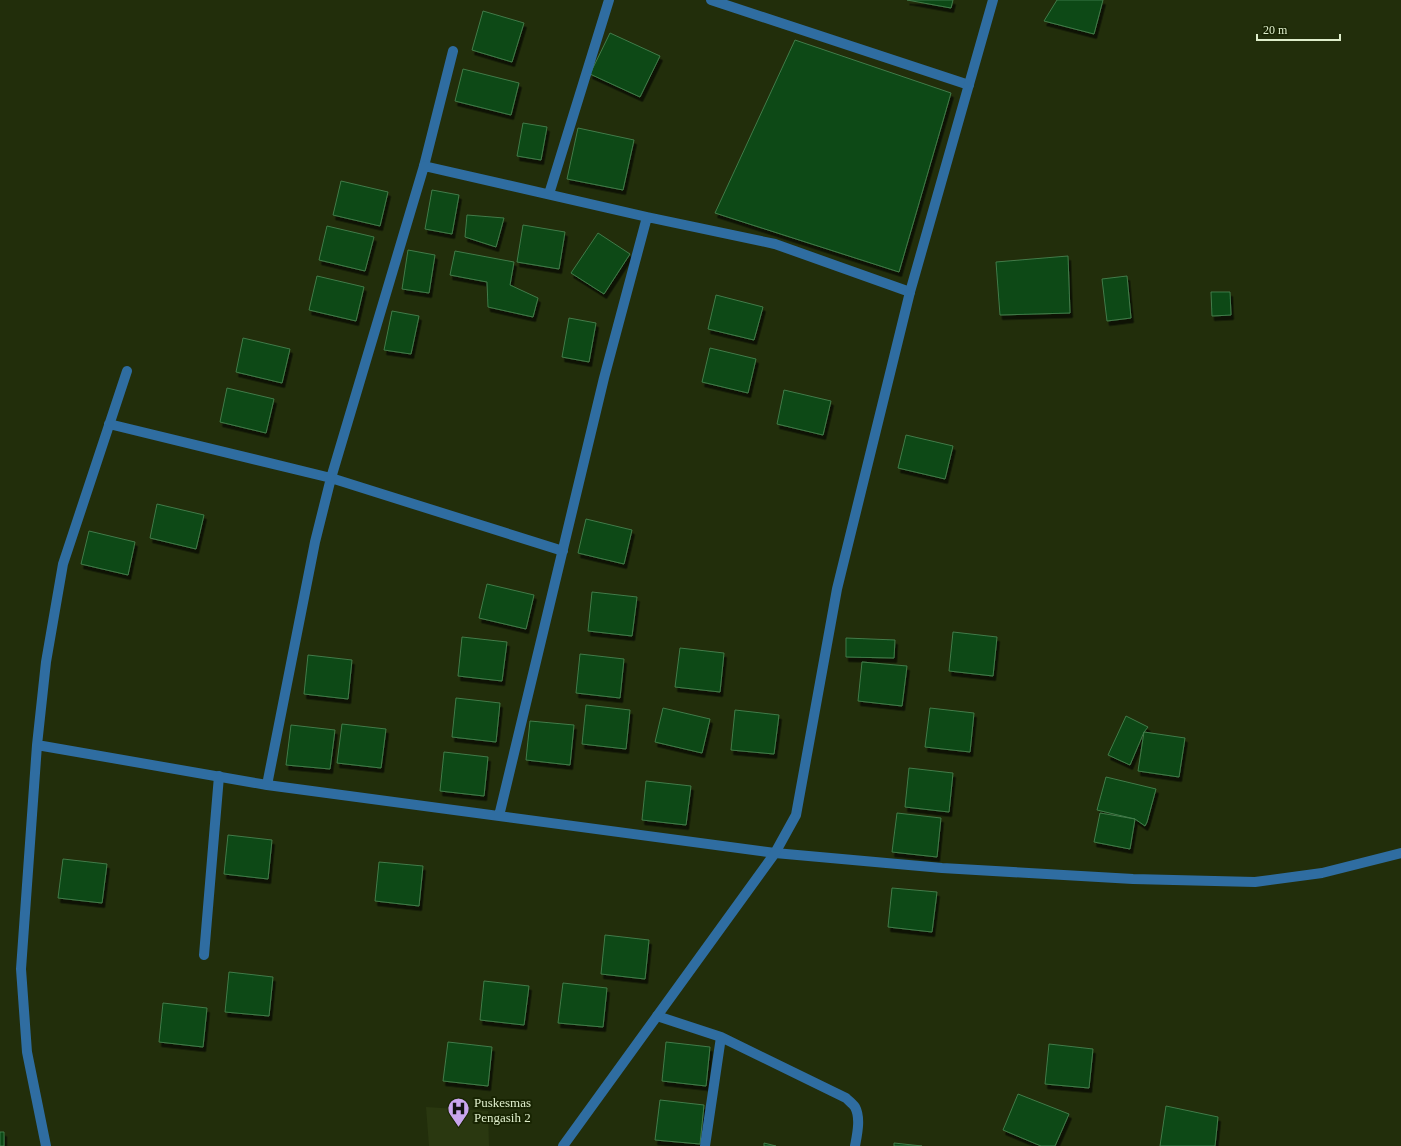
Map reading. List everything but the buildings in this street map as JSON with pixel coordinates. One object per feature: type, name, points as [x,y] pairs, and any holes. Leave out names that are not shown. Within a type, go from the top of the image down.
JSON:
[{"type":"street","points":[[549,194],[609,0]]},
{"type":"street","points":[[711,0],[969,85]]},
{"type":"street","points":[[563,1146],[775,853],[796,815],[837,589],[910,292],[993,0]]},
{"type":"street","points":[[267,784],[315,542],[331,478],[424,166],[453,50]]},
{"type":"street","points":[[424,166],[647,217],[775,244],[910,292]]},
{"type":"street","points":[[499,816],[604,378],[647,217]]},
{"type":"street","points":[[46,1146],[27,1052],[21,969],[36,745],[46,662],[63,564],[127,371]]},
{"type":"street","points":[[109,424],[331,478],[563,551]]},
{"type":"street","points":[[36,745],[267,784],[499,816],[775,853],[950,868],[1133,879],[1255,882],[1322,873],[1401,854]]},
{"type":"street","points":[[204,955],[219,776]]},
{"type":"street","points":[[657,1016],[721,1037],[846,1098],[856,1108],[858,1125],[856,1146]]},
{"type":"street","points":[[705,1146],[721,1037]]},
{"type":"shaded area","name":"Puskesmas Pengasih 2","points":[[426,1107],[488,1111],[489,1146],[429,1146]]},
{"type":"place","name":"Puskesmas Pengasih 2","points":[[458,1128]]}]
